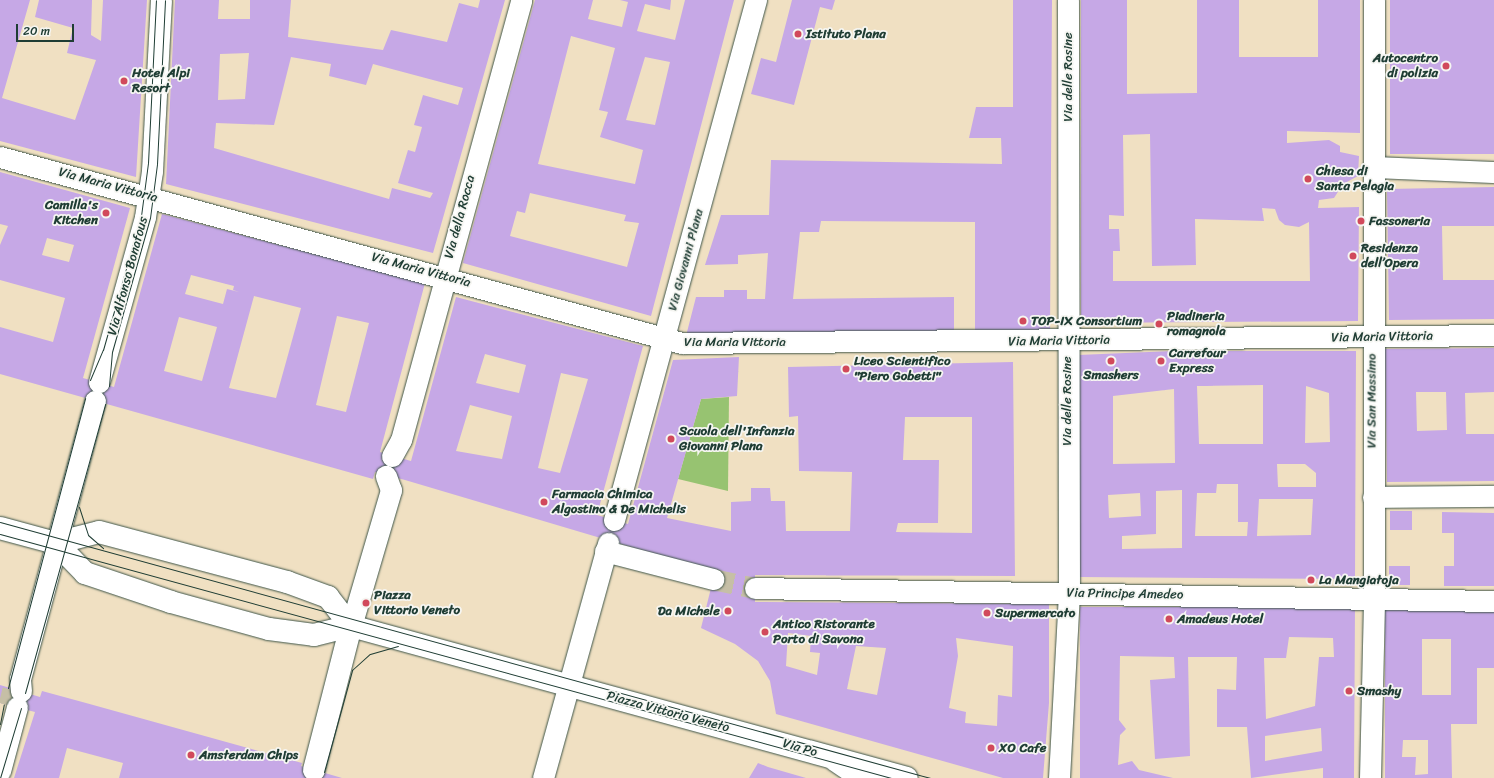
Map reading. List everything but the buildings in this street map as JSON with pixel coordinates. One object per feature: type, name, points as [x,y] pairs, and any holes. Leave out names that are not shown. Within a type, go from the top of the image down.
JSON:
[{"type":"street","name":"Via Alfonso Bonafous","points":[[56,543],[148,196],[161,0]]},
{"type":"street","name":"Via della Rocca","points":[[392,456],[401,440],[521,0]]},
{"type":"street","name":"Via Giovanni Plana","points":[[614,520],[665,339],[756,0]]},
{"type":"street","name":"Via delle Rosine","points":[[1059,778],[1069,593],[1067,340],[1068,0]]},
{"type":"street","name":"Via San Massimo","points":[[1370,778],[1374,600],[1372,167],[1374,0]]},
{"type":"street","name":"Via Maria Vittoria","points":[[0,157],[445,276],[682,343],[1372,338],[1494,335]]},
{"type":"street","points":[[1372,167],[1494,172]]},
{"type":"street","points":[[316,763],[389,483]]},
{"type":"street","points":[[1373,497],[1494,496]]},
{"type":"street","points":[[0,528],[56,543],[100,532],[287,582],[328,597],[351,626]]},
{"type":"street","points":[[0,771],[16,694],[56,543]]},
{"type":"street","name":"Piazza Vittorio Veneto","points":[[56,543],[85,573],[114,585],[186,606],[270,629],[314,635],[351,626],[768,739]]},
{"type":"street","points":[[543,778],[607,547],[691,574],[713,579]]},
{"type":"street","name":"Via Principe Amedeo","points":[[756,588],[1494,601]]},
{"type":"street","points":[[0,738],[16,694]]},
{"type":"street","name":"Via Po","points":[[768,739],[907,778]]},
{"type":"street","name":"Via Po","points":[[831,757],[861,778]]},
{"type":"green space","points":[[729,397],[728,491],[678,479],[701,399]]},
{"type":"tunnel","points":[[713,579],[755,588]]},
{"type":"tunnel","points":[[9,705],[13,689]]},
{"type":"tram line","points":[[90,380],[103,350],[141,216],[148,163],[156,0]]},
{"type":"tram line","points":[[109,386],[112,352],[150,218],[157,164],[165,0]]},
{"type":"tram line","points":[[8,688],[85,398]]},
{"type":"tram line","points":[[25,693],[105,404]]},
{"type":"tram line","points":[[79,507],[88,535],[103,548]]},
{"type":"tram line","points":[[0,522],[930,778]]},
{"type":"tram line","points":[[0,534],[891,778]]},
{"type":"tram line","points":[[324,772],[352,670],[370,654],[398,646]]},
{"type":"tram line","points":[[0,724],[4,704]]},
{"type":"tram line","points":[[0,778],[21,708]]},
{"type":"place","name":"Istituto Plana","points":[[798,34]]},
{"type":"place","name":"Autocentro di polizia","points":[[1446,66]]},
{"type":"place","name":"Hotel Alpi Resort","points":[[124,81]]},
{"type":"place","name":"Chiesa di Santa Pelagia","points":[[1308,179]]},
{"type":"place","name":"Camilla's Kitchen","points":[[106,213]]},
{"type":"place","name":"Fassoneria","points":[[1361,221]]},
{"type":"place","name":"Residenza dell’Opera","points":[[1353,256]]},
{"type":"place","name":"TOP-IX Consortium","points":[[1023,321]]},
{"type":"place","name":"Piadineria romagnola","points":[[1159,324]]},
{"type":"place","name":"Smashers","points":[[1111,361]]},
{"type":"place","name":"Carrefour Express","points":[[1161,361]]},
{"type":"place","name":"Liceo Scientifico \"Piero Gobetti\"","points":[[846,369]]},
{"type":"place","name":"Scuola dell'Infanzia Giovanni Plana","points":[[671,439]]},
{"type":"place","name":"Farmacia Chimica Algostino & De Michelis","points":[[544,502]]},
{"type":"place","name":"La Mangiatoja","points":[[1311,580]]},
{"type":"place","name":"Piazza Vittorio Veneto","points":[[366,603]]},
{"type":"place","name":"Da Michele","points":[[728,611]]},
{"type":"place","name":"Supermercato","points":[[987,613]]},
{"type":"place","name":"Amadeus Hotel","points":[[1169,619]]},
{"type":"place","name":"Antico Ristorante Porto di Savona","points":[[765,632]]},
{"type":"place","name":"Smashy","points":[[1349,691]]},
{"type":"place","name":"XO Cafe","points":[[991,748]]},
{"type":"place","name":"Amsterdam Chips","points":[[191,755]]}]
